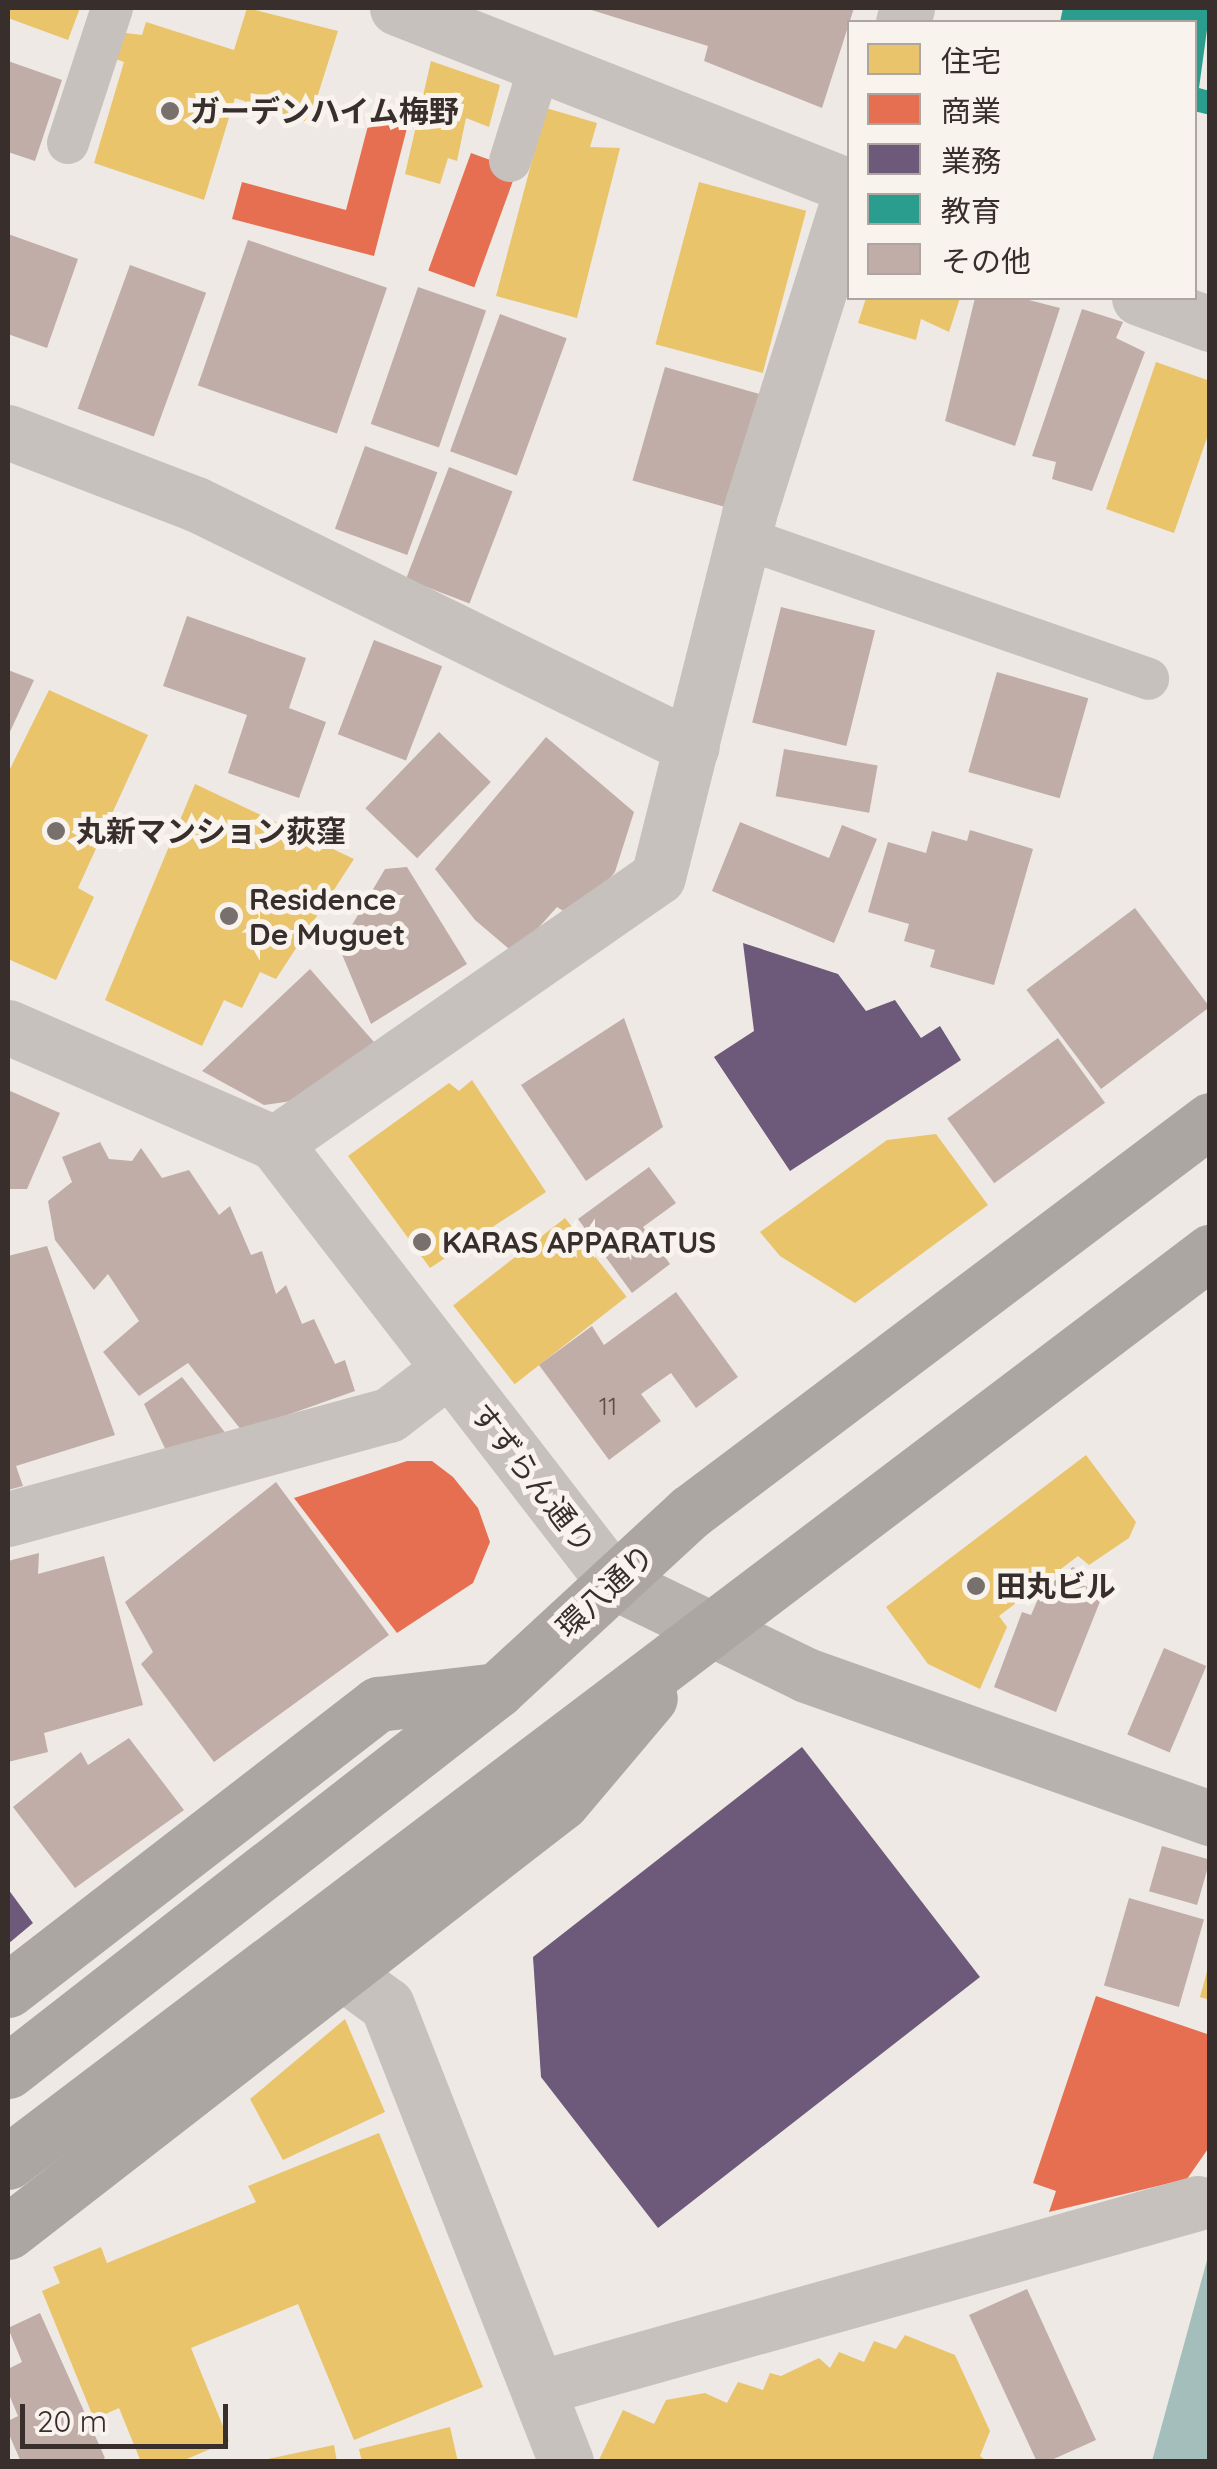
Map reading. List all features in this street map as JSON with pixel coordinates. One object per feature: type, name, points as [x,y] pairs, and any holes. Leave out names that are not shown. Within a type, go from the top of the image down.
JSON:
[{"type":"main road","name":"環八通り","points":[[8,2071],[497,1690],[690,1512],[1210,1120]]},
{"type":"main road","points":[[8,2162],[709,1627],[1210,1252]]},
{"type":"main road","points":[[8,2232],[562,1802],[709,1627]]},
{"type":"main road","points":[[8,1990],[378,1704],[497,1690]]},
{"type":"street","points":[[396,8],[847,185]]},
{"type":"street","points":[[275,1142],[658,877],[744,538],[847,204]]},
{"type":"street","points":[[1145,300],[1210,324]]},
{"type":"street","points":[[8,432],[196,504],[692,747]]},
{"type":"street","name":"すずらん通り","points":[[8,1027],[275,1142],[614,1582],[806,1675],[1210,1818]]},
{"type":"street","points":[[8,1519],[389,1415],[448,1369]]},
{"type":"street","points":[[343,1973],[388,2005],[566,2462]]},
{"type":"street","points":[[538,2388],[1198,2203]]},
{"type":"lane","points":[[68,143],[112,8]]},
{"type":"lane","points":[[510,160],[540,65]]},
{"type":"lane","points":[[744,538],[1148,678]]},
{"type":"water","points":[[1209,2253],[1209,2461],[1152,2461]]},
{"type":"building: 住宅","points":[[8,8],[80,8],[68,40],[8,18]]},
{"type":"building: 住宅","name":"ガーデンハイム梅野","points":[[247,8],[338,31],[309,123],[235,98],[204,200],[94,163],[124,62],[115,59],[118,32],[142,35],[146,22],[234,50]]},
{"type":"building: 住宅","points":[[431,61],[500,85],[489,127],[466,118],[457,161],[448,158],[440,184],[405,174]]},
{"type":"building: 住宅","points":[[546,108],[597,123],[590,147],[620,148],[577,318],[496,296]]},
{"type":"building: 住宅","points":[[699,182],[806,211],[763,373],[656,344]]},
{"type":"building: 住宅","points":[[865,300],[959,300],[949,332],[921,319],[916,340],[858,323]]},
{"type":"building: 住宅","points":[[1156,362],[1210,381],[1210,429],[1174,533],[1106,509]]},
{"type":"building: 住宅","name":"丸新マンション荻窪","points":[[49,690],[148,735],[78,888],[94,897],[56,980],[8,959],[8,773]]},
{"type":"building: 住宅","name":"Residence De Muguet","points":[[195,784],[354,859],[276,979],[260,972],[242,1008],[224,1000],[202,1046],[105,1000]]},
{"type":"building: 住宅","points":[[472,1080],[546,1192],[430,1268],[348,1156],[449,1083],[459,1091]]},
{"type":"building: 住宅","points":[[936,1134],[988,1205],[855,1303],[780,1256],[760,1232],[887,1140]]},
{"type":"building: 住宅","points":[[565,1218],[627,1297],[515,1384],[453,1305]]},
{"type":"building: 住宅","name":"田丸ビル","points":[[1086,1455],[1136,1522],[1129,1538],[1089,1565],[1078,1556],[999,1616],[1007,1627],[980,1689],[928,1664],[886,1607]]},
{"type":"building: 住宅","points":[[1210,1968],[1210,2000],[1200,1997]]},
{"type":"building: 住宅","points":[[345,2019],[385,2112],[283,2160],[250,2099]]},
{"type":"building: 住宅","points":[[379,2133],[483,2387],[354,2440],[298,2304],[191,2348],[229,2441],[180,2462],[141,2462],[119,2408],[94,2419],[42,2291],[60,2283],[53,2267],[101,2247],[107,2263],[256,2202],[248,2186]]},
{"type":"building: 住宅","points":[[905,2335],[955,2355],[990,2431],[980,2456],[988,2462],[598,2462],[623,2410],[654,2424],[666,2400],[705,2393],[727,2403],[738,2382],[763,2390],[770,2373],[781,2376],[819,2358],[830,2368],[839,2352],[864,2362],[874,2341],[896,2349]]},
{"type":"building: 住宅","points":[[450,2427],[458,2462],[362,2462],[359,2449]]},
{"type":"building: 住宅","points":[[334,2445],[337,2462],[263,2462],[263,2460]]},
{"type":"building: 商業","points":[[370,118],[407,128],[374,256],[232,219],[242,182],[346,210]]},
{"type":"building: 商業","points":[[471,153],[517,170],[474,287],[428,270]]},
{"type":"building: 商業","points":[[407,1461],[432,1461],[453,1477],[478,1508],[490,1542],[473,1583],[397,1633],[294,1498]]},
{"type":"building: 商業","points":[[1096,1996],[1210,2035],[1210,2146],[1187,2179],[1049,2212],[1056,2191],[1033,2183]]},
{"type":"building: 業務","points":[[743,943],[838,974],[866,1011],[895,1000],[921,1038],[940,1026],[961,1060],[790,1171],[714,1057],[754,1031]]},
{"type":"building: 業務","points":[[802,1747],[980,1977],[658,2228],[541,2077],[533,1957]]},
{"type":"building: 業務","points":[[8,1889],[33,1923],[8,1944]]},
{"type":"building: 教育","points":[[1063,8],[1210,8],[1199,88],[1210,91],[1210,115],[1197,112],[1197,20],[1060,20]]},
{"type":"building: その他","points":[[585,8],[854,8],[847,20],[822,108],[704,61],[708,46]]},
{"type":"building: その他","points":[[8,61],[62,80],[35,161],[8,152]]},
{"type":"building: その他","points":[[8,234],[78,259],[47,348],[8,334]]},
{"type":"building: その他","points":[[248,240],[387,288],[337,433],[198,386]]},
{"type":"building: その他","points":[[130,265],[206,293],[154,436],[78,409]]},
{"type":"building: その他","points":[[418,287],[486,310],[439,448],[371,424]]},
{"type":"building: その他","points":[[975,300],[1029,300],[1060,308],[1015,446],[945,421]]},
{"type":"building: その他","points":[[1082,309],[1123,322],[1116,338],[1145,352],[1092,491],[1052,479],[1056,462],[1032,456]]},
{"type":"building: その他","points":[[500,314],[567,338],[517,475],[450,451]]},
{"type":"building: その他","points":[[665,367],[761,395],[729,508],[632,480]]},
{"type":"building: その他","points":[[365,446],[437,472],[407,555],[335,529]]},
{"type":"building: その他","points":[[449,467],[512,491],[469,603],[406,579]]},
{"type":"building: その他","points":[[781,607],[875,630],[846,746],[752,722]]},
{"type":"building: その他","points":[[187,616],[306,658],[289,708],[326,722],[299,798],[228,773],[247,715],[163,686]]},
{"type":"building: その他","points":[[374,640],[442,666],[406,760],[338,734]]},
{"type":"building: その他","points":[[8,670],[34,680],[8,736]]},
{"type":"building: その他","points":[[997,672],[1088,698],[1060,798],[968,772]]},
{"type":"building: その他","points":[[439,732],[491,782],[417,858],[365,808]]},
{"type":"building: その他","points":[[546,737],[634,812],[615,872],[594,898],[571,916],[557,907],[515,954],[475,920],[435,869]]},
{"type":"building: その他","points":[[784,749],[878,765],[869,813],[776,796]]},
{"type":"building: その他","points":[[740,822],[829,858],[842,825],[877,839],[834,943],[712,891]]},
{"type":"building: その他","points":[[970,830],[1033,849],[994,985],[930,967],[935,950],[904,941],[909,924],[868,912],[888,842],[926,853],[932,831],[967,841]]},
{"type":"building: その他","points":[[407,867],[467,964],[371,1024],[339,947],[385,869]]},
{"type":"building: その他","points":[[1135,908],[1210,1007],[1101,1089],[1026,990]]},
{"type":"building: その他","points":[[310,969],[381,1050],[306,1099],[264,1105],[202,1071]]},
{"type":"building: その他","points":[[624,1018],[663,1127],[586,1181],[521,1085]]},
{"type":"building: その他","points":[[1058,1038],[1105,1103],[994,1183],[947,1119]]},
{"type":"building: その他","points":[[8,1090],[60,1113],[27,1189],[8,1189]]},
{"type":"building: その他","points":[[100,1142],[109,1159],[132,1161],[141,1148],[162,1178],[189,1170],[219,1215],[230,1206],[251,1255],[262,1251],[276,1294],[286,1285],[302,1324],[314,1319],[335,1364],[345,1360],[355,1391],[242,1431],[188,1363],[139,1396],[103,1352],[139,1321],[108,1274],[94,1290],[55,1240],[48,1201],[72,1182],[62,1157]]},
{"type":"building: その他","points":[[649,1167],[676,1203],[643,1227],[670,1264],[632,1293],[578,1219]]},
{"type":"building: その他","points":[[47,1246],[115,1435],[16,1466],[23,1486],[8,1490],[8,1256]]},
{"type":"building: その他","points":[[676,1292],[738,1377],[696,1408],[671,1373],[641,1394],[661,1421],[609,1460],[539,1365],[592,1326],[604,1345]]},
{"type":"building: その他","points":[[182,1377],[230,1439],[169,1457],[144,1404]]},
{"type":"building: その他","points":[[276,1482],[389,1635],[214,1762],[141,1664],[153,1652],[125,1602]]},
{"type":"building: その他","points":[[39,1553],[38,1574],[104,1556],[143,1705],[44,1733],[48,1752],[8,1762],[8,1561]]},
{"type":"building: その他","points":[[1073,1567],[1085,1574],[1081,1584],[1103,1594],[1056,1712],[994,1687],[1022,1612],[1031,1615],[1042,1590]]},
{"type":"building: その他","points":[[1164,1648],[1206,1666],[1170,1753],[1127,1735]]},
{"type":"building: その他","points":[[129,1738],[184,1810],[75,1888],[13,1807],[81,1752],[88,1765]]},
{"type":"building: その他","points":[[1162,1846],[1210,1860],[1197,1905],[1149,1891]]},
{"type":"building: その他","points":[[1129,1898],[1204,1919],[1179,2007],[1104,1985]]},
{"type":"building: その他","points":[[1027,2289],[1096,2440],[1047,2462],[1037,2462],[969,2315]]},
{"type":"building: その他","points":[[40,2313],[105,2458],[98,2462],[21,2462],[8,2432],[8,2421],[18,2416],[8,2392],[8,2369],[22,2362],[8,2328]]},
{"type":"place","name":"ガーデンハイム梅野","points":[[170,111]]},
{"type":"place","name":"丸新マンション荻窪","points":[[56,831]]},
{"type":"place","name":"Residence De Muguet","points":[[229,916]]},
{"type":"place","name":"KARAS APPARATUS","points":[[422,1242]]},
{"type":"place","name":"田丸ビル","points":[[976,1586]]}]
